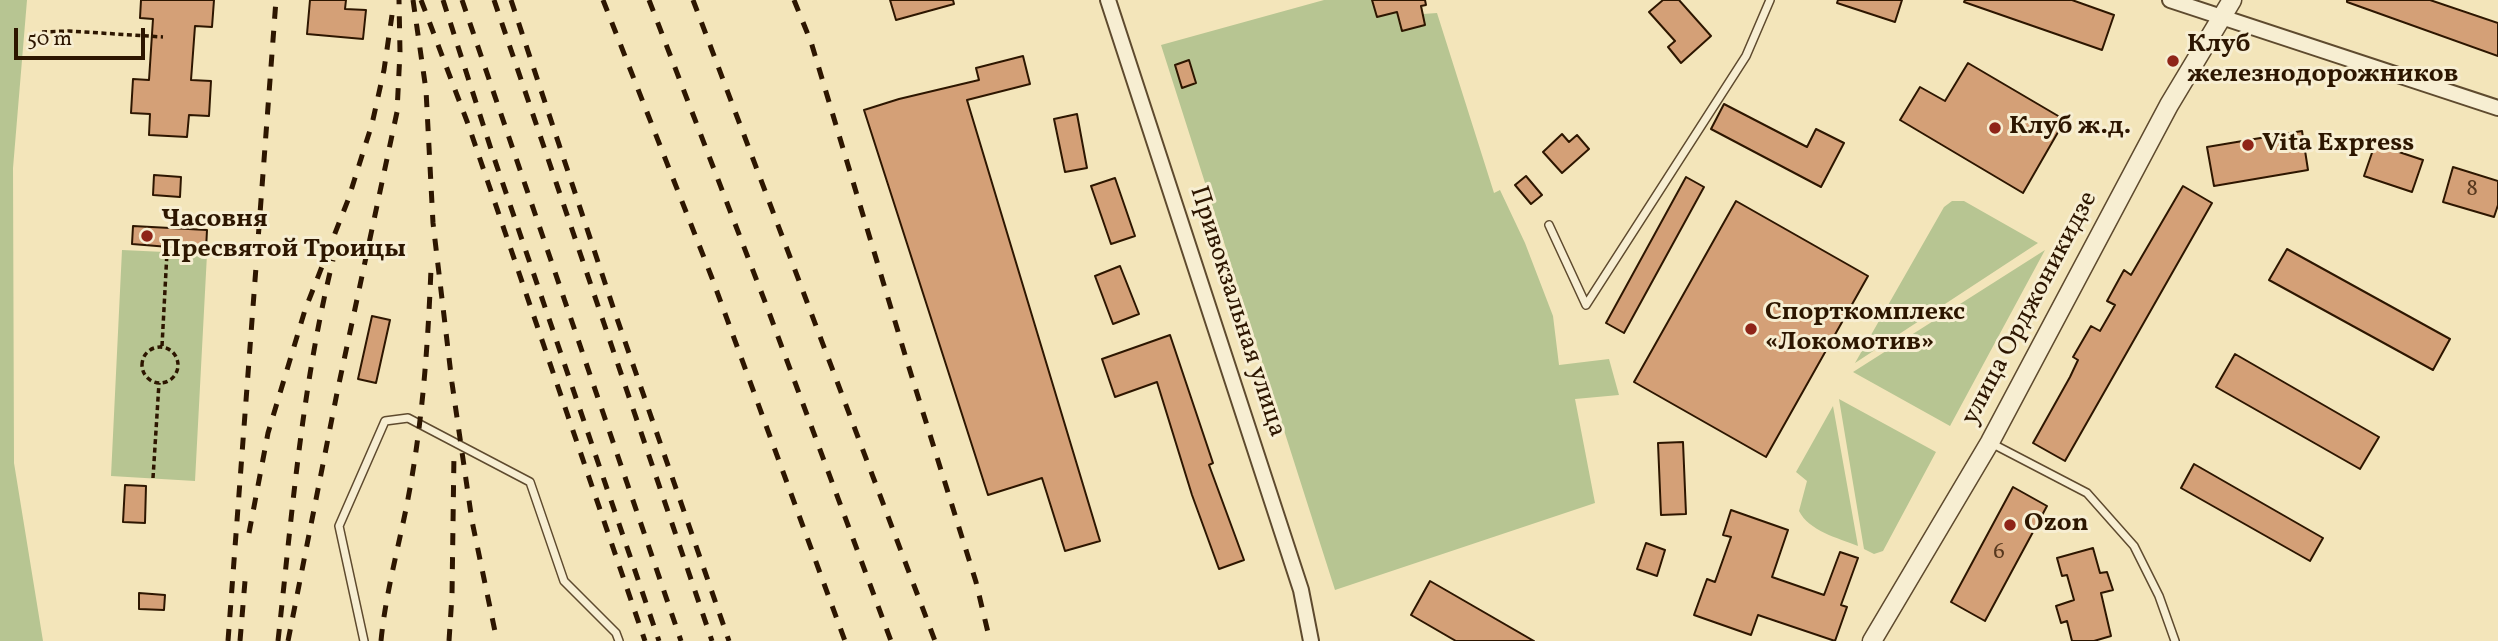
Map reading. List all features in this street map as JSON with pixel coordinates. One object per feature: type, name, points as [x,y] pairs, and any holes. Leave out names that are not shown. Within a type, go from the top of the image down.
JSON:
[{"type":"street","name":"Привокзальная улица","points":[[1108,0],[1297,577],[1311,641]]},
{"type":"street","points":[[2170,0],[2498,108]]},
{"type":"street","name":"улица Орджоникидзе","points":[[1872,641],[1990,442],[2169,105],[2232,0]]},
{"type":"lane","points":[[1549,225],[1586,305],[1746,56],[1770,0]]},
{"type":"lane","points":[[364,641],[339,526],[384,421],[408,418],[530,482],[564,581],[616,633],[619,641]]},
{"type":"lane","points":[[1990,442],[2087,494],[2134,546],[2159,596],[2175,641]]},
{"type":"path","points":[[42,32],[69,31],[163,37]]},
{"type":"path","points":[[162,346],[167,252]]},
{"type":"path","points":[[162,346],[173,352],[178,363],[176,375],[171,380],[159,383],[144,375],[142,363],[146,353],[162,346]]},
{"type":"path","points":[[153,478],[159,383]]},
{"type":"green space","points":[[0,0],[27,0],[13,168],[14,463],[43,641],[0,641]]},
{"type":"green space","points":[[1324,0],[1419,0],[1423,14],[1437,13],[1494,193],[1500,190],[1525,243],[1553,316],[1559,365],[1609,359],[1619,395],[1575,399],[1595,503],[1335,590],[1161,45]]},
{"type":"green space","points":[[1952,201],[1964,201],[2038,243],[1855,363],[1944,207]]},
{"type":"green space","points":[[122,250],[207,254],[195,481],[111,476]]},
{"type":"green space","points":[[2045,250],[1950,426],[1853,372]]},
{"type":"green space","points":[[1839,399],[1936,452],[1883,551],[1874,554],[1864,549]]},
{"type":"green space","points":[[1833,406],[1858,546],[1817,529],[1799,511],[1807,481],[1796,472]]},
{"type":"building","points":[[141,0],[214,0],[212,27],[195,26],[191,80],[211,81],[209,116],[189,115],[187,137],[149,135],[150,114],[131,113],[133,79],[149,80],[153,19],[140,18]]},
{"type":"building","points":[[310,0],[346,0],[345,9],[366,10],[363,39],[307,34]]},
{"type":"building","points":[[890,0],[953,0],[954,4],[896,20]]},
{"type":"building","points":[[1372,0],[1425,0],[1426,5],[1421,6],[1425,25],[1402,31],[1397,12],[1377,17]]},
{"type":"building","points":[[1663,0],[1679,0],[1711,36],[1681,63],[1668,47],[1675,41],[1649,12]]},
{"type":"building","points":[[1838,0],[1902,0],[1895,22],[1837,3]]},
{"type":"building","points":[[2072,0],[2114,15],[2102,50],[1964,2]]},
{"type":"building","points":[[2430,0],[2498,23],[2498,56],[2347,2]]},
{"type":"building","points":[[1023,56],[1030,84],[967,100],[1100,541],[1065,551],[1042,478],[988,495],[864,110],[979,80],[976,68]]},
{"type":"building","points":[[1189,60],[1196,83],[1182,88],[1175,65]]},
{"type":"building","name":"Клуб ж.д.","points":[[1968,63],[2065,120],[2023,193],[1900,120],[1920,87],[1945,101]]},
{"type":"building","points":[[1724,104],[1807,147],[1816,129],[1844,143],[1821,187],[1711,129]]},
{"type":"building","points":[[1077,114],[1087,168],[1065,172],[1054,119]]},
{"type":"building","points":[[2302,131],[2308,170],[2214,186],[2207,147]]},
{"type":"building","points":[[1562,134],[1569,142],[1577,135],[1589,149],[1562,173],[1543,152]]},
{"type":"building","points":[[2375,144],[2423,160],[2412,192],[2364,176]]},
{"type":"building","points":[[2453,167],[2498,181],[2498,205],[2494,217],[2443,202]]},
{"type":"building","points":[[154,175],[181,177],[180,197],[153,195]]},
{"type":"building","points":[[1526,176],[1542,195],[1531,204],[1515,185]]},
{"type":"building","points":[[1686,177],[1704,187],[1624,333],[1606,323]]},
{"type":"building","points":[[1115,178],[1135,236],[1111,244],[1091,186]]},
{"type":"building","points":[[2183,186],[2212,203],[2065,461],[2033,443],[2070,377],[2078,360],[2073,357],[2091,326],[2100,331],[2115,305],[2107,301],[2124,270],[2131,275]]},
{"type":"building","name":"Спорткомплекс «Локомотив»","points":[[1736,201],[1868,276],[1766,457],[1634,382]]},
{"type":"building","points":[[133,226],[207,230],[206,250],[132,244]]},
{"type":"building","points":[[2287,249],[2450,339],[2433,370],[2269,280]]},
{"type":"building","points":[[1120,266],[1139,314],[1113,324],[1095,276]]},
{"type":"building","points":[[372,316],[390,320],[376,383],[358,379]]},
{"type":"building","points":[[1170,335],[1213,463],[1209,465],[1244,560],[1219,569],[1192,495],[1157,382],[1115,397],[1102,359]]},
{"type":"building","points":[[2235,354],[2379,437],[2360,469],[2216,387]]},
{"type":"building","points":[[1683,442],[1686,514],[1661,515],[1658,443]]},
{"type":"building","points":[[2194,464],[2323,538],[2310,561],[2181,488]]},
{"type":"building","points":[[125,485],[146,486],[145,523],[123,522]]},
{"type":"building","points":[[2013,487],[2047,506],[1985,621],[1951,602]]},
{"type":"building","points":[[1731,510],[1788,530],[1772,577],[1824,595],[1840,552],[1858,558],[1841,605],[1847,607],[1835,641],[1758,615],[1751,635],[1694,615],[1707,579],[1715,582],[1731,537],[1723,535]]},
{"type":"building","points":[[1646,543],[1665,550],[1657,576],[1637,569]]},
{"type":"building","points":[[2093,548],[2100,573],[2107,572],[2113,590],[2101,593],[2111,636],[2094,641],[2072,641],[2067,621],[2061,623],[2056,606],[2074,600],[2067,575],[2062,576],[2057,558]]},
{"type":"building","points":[[1430,581],[1534,641],[1456,641],[1411,615]]},
{"type":"building","points":[[139,593],[165,595],[164,610],[139,609]]},
{"type":"railway","points":[[228,641],[276,0]]},
{"type":"railway","points":[[288,641],[397,112],[399,0]]},
{"type":"railway","points":[[413,0],[426,90],[433,223],[452,383],[472,521],[497,641]]},
{"type":"railway","points":[[421,0],[468,124],[645,641]]},
{"type":"railway","points":[[443,0],[659,641]]},
{"type":"railway","points":[[462,0],[681,641]]},
{"type":"railway","points":[[494,0],[712,641]]},
{"type":"railway","points":[[511,0],[613,307],[729,641]]},
{"type":"railway","points":[[603,0],[712,278],[845,641]]},
{"type":"railway","points":[[649,0],[891,641]]},
{"type":"railway","points":[[693,0],[935,641]]},
{"type":"railway","points":[[794,0],[811,42],[976,582],[990,641]]},
{"type":"railway","points":[[249,533],[268,433],[305,310],[348,200],[372,124],[392,15]]},
{"type":"railway","points":[[278,641],[306,402],[333,260]]},
{"type":"railway","points":[[381,641],[418,434],[431,269]]},
{"type":"railway","points":[[449,641],[454,453]]},
{"type":"railway","points":[[240,641],[245,581]]},
{"type":"place","name":"Клуб железнодорожников","points":[[2173,61]]},
{"type":"place","name":"Клуб ж.д.","points":[[1995,128]]},
{"type":"place","name":"Vita Express","points":[[2248,145]]},
{"type":"place","name":"Часовня Пресвятой Троицы","points":[[147,236]]},
{"type":"place","name":"Спорткомплекс «Локомотив»","points":[[1751,329]]},
{"type":"place","name":"Ozon","points":[[2010,525]]}]
